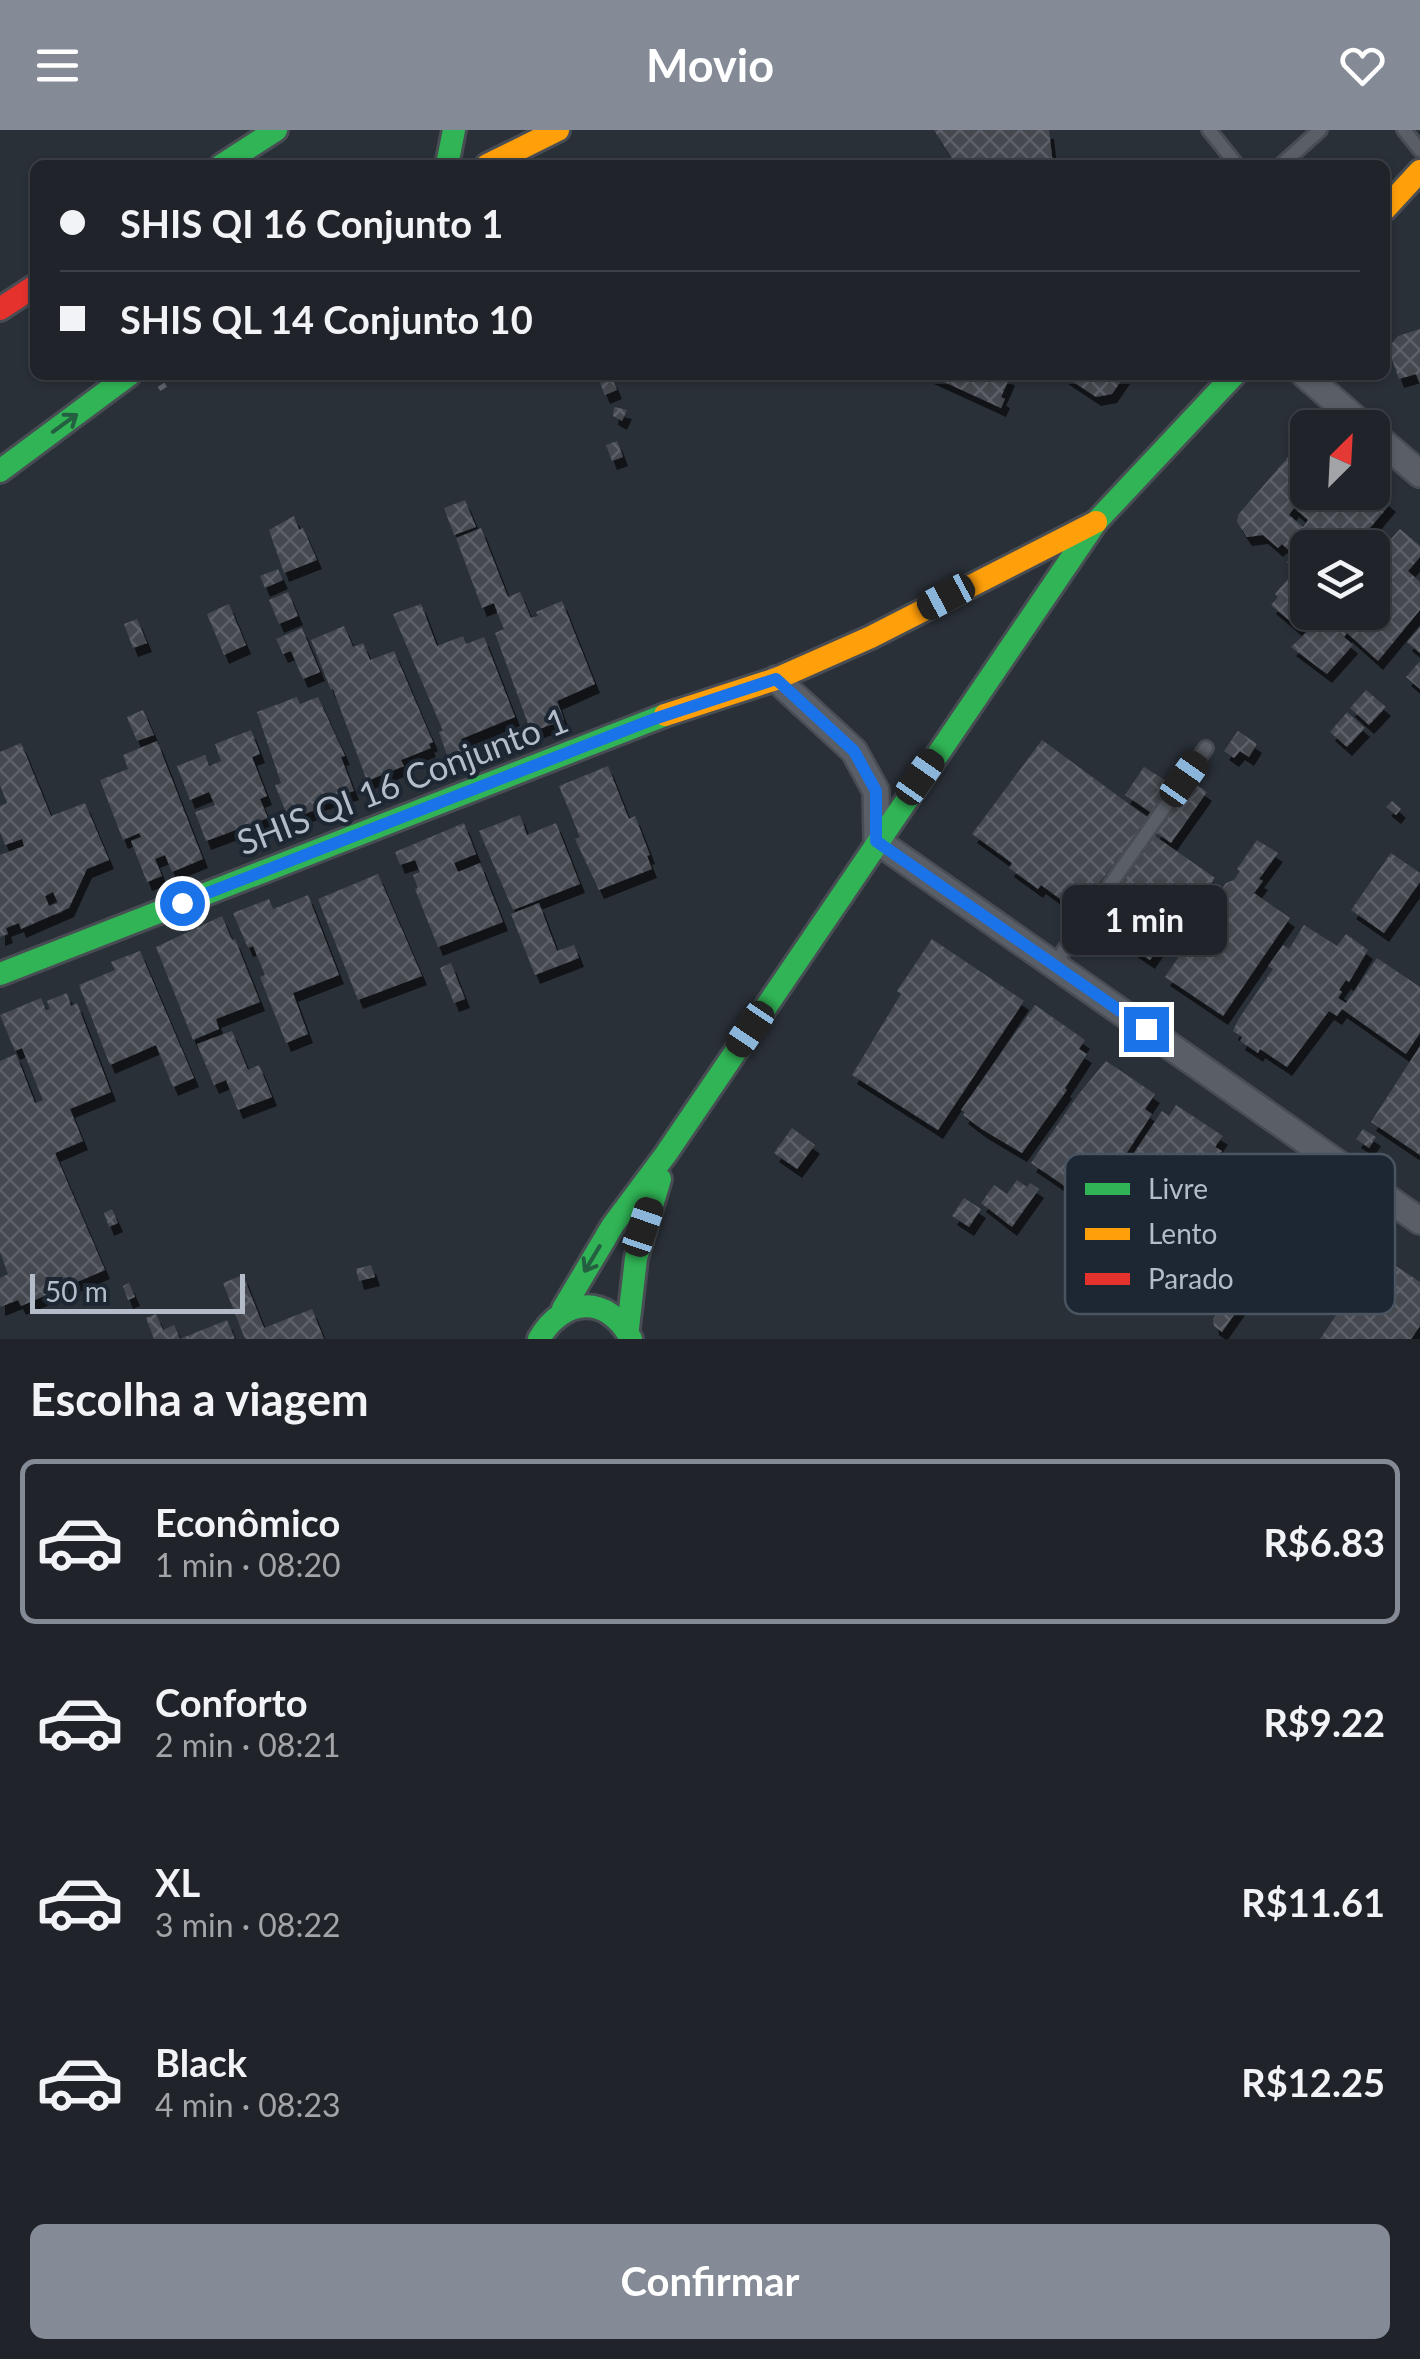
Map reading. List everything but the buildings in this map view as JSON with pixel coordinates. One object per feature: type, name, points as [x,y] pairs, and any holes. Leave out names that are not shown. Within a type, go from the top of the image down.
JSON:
[{"type":"street","points":[[230,160],[276,130]]},
{"type":"street","points":[[449,160],[454,130]]},
{"type":"street","points":[[496,160],[551,131]]},
{"type":"street","points":[[1390,203],[1420,171]]},
{"type":"street","points":[[0,309],[30,289]]},
{"type":"street","points":[[0,471],[123,380]]},
{"type":"street","points":[[536,1336],[564,1309],[613,1225],[666,1154],[1096,522],[1229,380]]},
{"type":"street","points":[[1311,380],[1345,410]]},
{"type":"street","points":[[1390,448],[1420,474]]},
{"type":"street","name":"SHIS QI 16 Conjunto 1","points":[[0,974],[654,719],[776,679],[871,637],[1096,522]]},
{"type":"street","points":[[776,679],[854,751],[876,791],[876,841]]},
{"type":"street","points":[[876,841],[1324,1154]]},
{"type":"street","points":[[629,1334],[643,1227],[666,1154]]},
{"type":"street","points":[[1395,1204],[1420,1221]]},
{"type":"street","points":[[564,1309],[584,1306],[604,1311],[629,1334]]},
{"type":"lane","points":[[1209,130],[1233,160]]},
{"type":"lane","points":[[1287,160],[1320,130]]},
{"type":"lane","points":[[1404,130],[1420,150]]},
{"type":"lane","points":[[1054,965],[1206,748]]},
{"type":"traffic: fast","points":[[230,160],[276,130]]},
{"type":"traffic: fast","points":[[448,160],[454,130]]},
{"type":"traffic: fast","points":[[0,471],[122,380]]},
{"type":"traffic: fast","points":[[563,1309],[613,1225],[666,1154],[1096,522],[1229,380]]},
{"type":"traffic: fast","points":[[0,974],[665,715]]},
{"type":"traffic: fast","points":[[628,1328],[636,1258],[660,1179]]},
{"type":"traffic: fast","points":[[539,1339],[560,1315],[585,1306],[610,1314],[631,1339]]},
{"type":"traffic: slow","points":[[497,160],[558,130]]},
{"type":"traffic: slow","points":[[1390,204],[1420,171]]},
{"type":"traffic: slow","points":[[665,715],[776,679],[871,637],[1096,522]]},
{"type":"traffic: jam","points":[[0,309],[30,289]]},
{"type":"route","points":[[182,903],[654,719],[776,679],[854,751],[876,791],[876,841],[1146,1029]]}]
